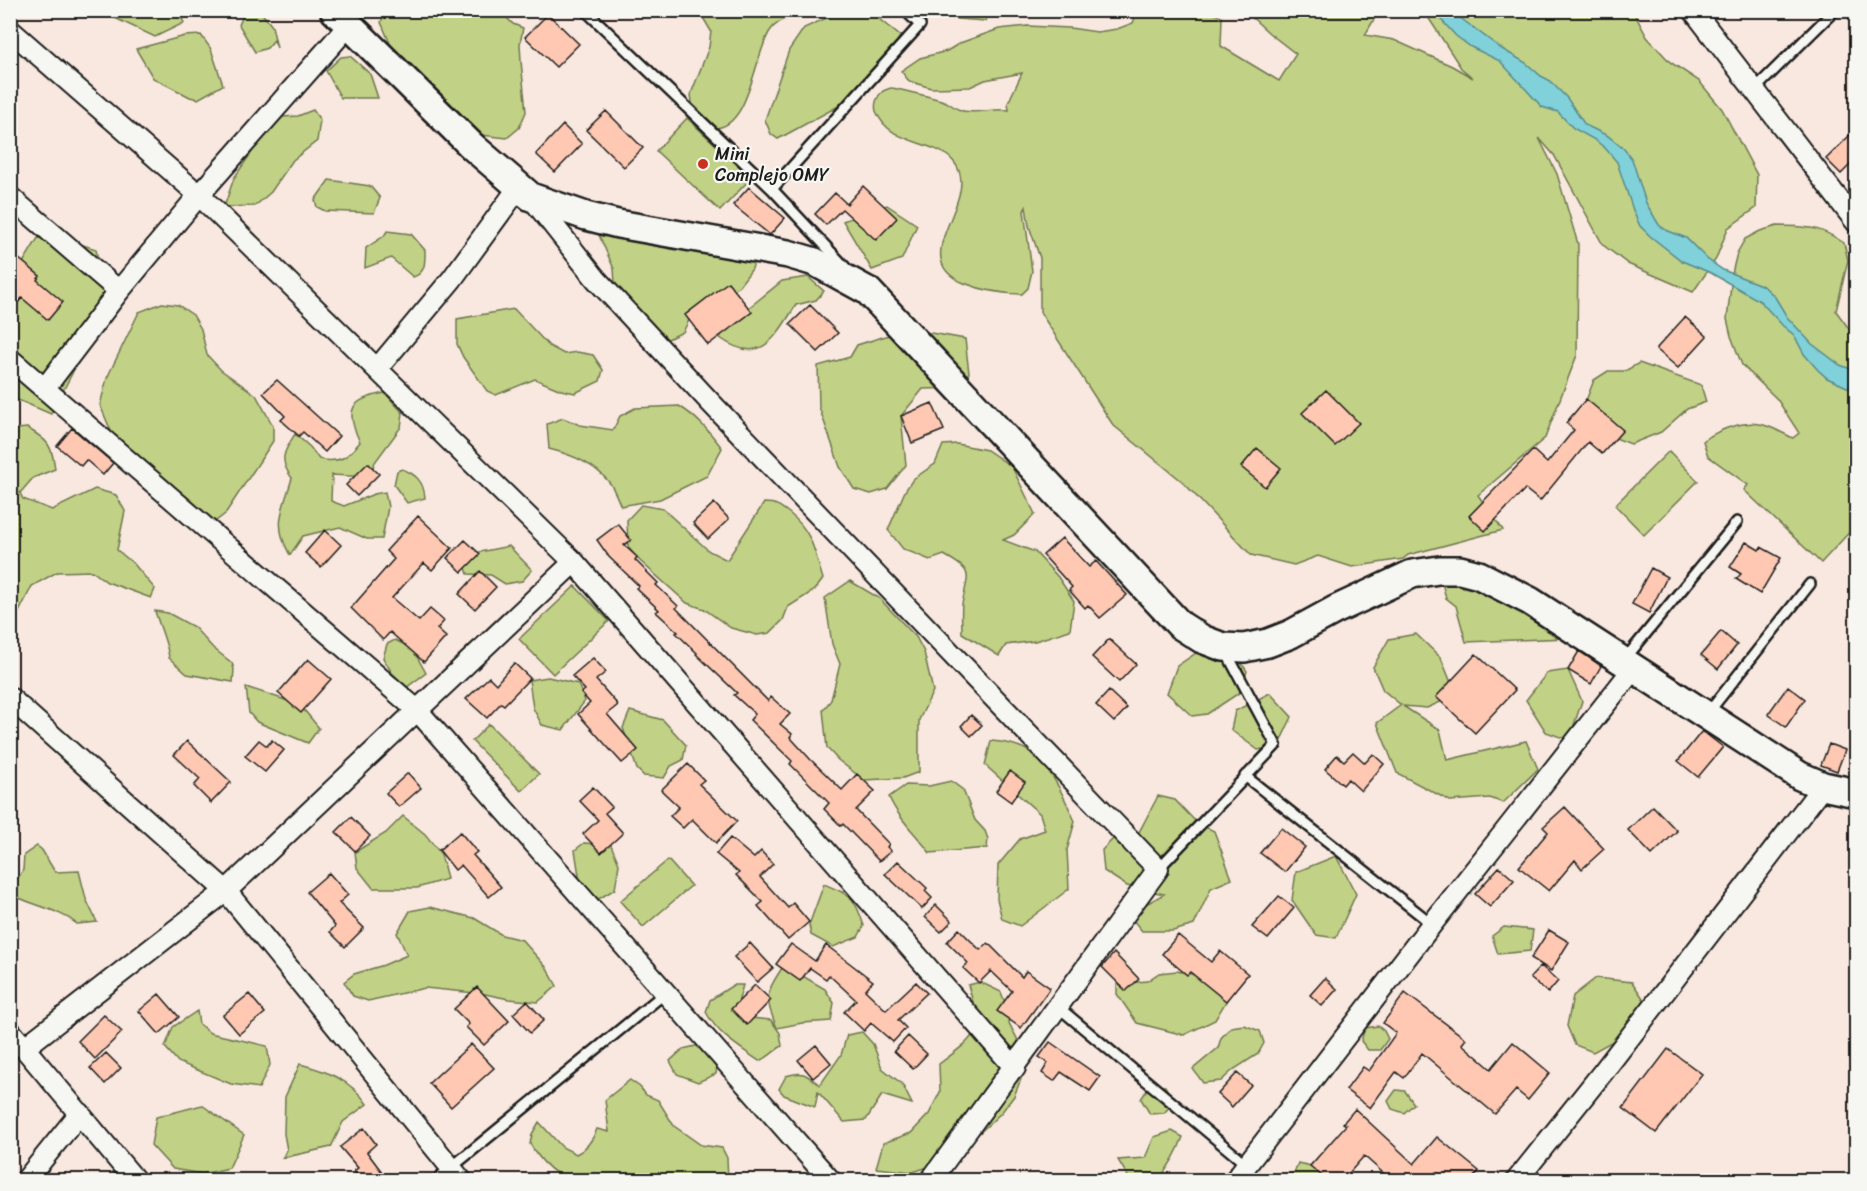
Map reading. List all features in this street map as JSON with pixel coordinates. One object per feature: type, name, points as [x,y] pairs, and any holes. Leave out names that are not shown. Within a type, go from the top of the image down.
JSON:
[{"type":"main road","points":[[341,18],[473,147],[525,192],[586,216],[618,224],[788,254],[815,262],[868,291],[1180,625],[1202,639],[1223,647],[1244,648],[1268,643],[1291,634],[1412,574],[1460,570],[1479,575],[1530,601],[1800,776],[1823,786],[1857,793]]},
{"type":"street","points":[[1693,10],[1857,222]]},
{"type":"street","points":[[45,387],[119,291],[341,18]]},
{"type":"street","points":[[10,30],[199,195],[574,562],[1015,1068]]},
{"type":"street","points":[[377,369],[525,192],[596,279],[711,403],[1158,869],[1057,1006],[1015,1068],[931,1180]]},
{"type":"street","points":[[10,197],[119,291]]},
{"type":"street","points":[[10,359],[417,710],[831,1180]]},
{"type":"street","points":[[25,1047],[226,891],[574,562]]},
{"type":"street","points":[[1241,1173],[1629,665]]},
{"type":"street","points":[[10,698],[226,891],[449,1176]]},
{"type":"street","points":[[1517,1180],[1823,786]]},
{"type":"street","points":[[10,1031],[135,1180]]},
{"type":"street","points":[[26,1180],[80,1113]]},
{"type":"lane","points":[[585,10],[772,189],[868,291]]},
{"type":"lane","points":[[772,189],[920,25],[905,10]]},
{"type":"lane","points":[[1754,90],[1835,10]]},
{"type":"lane","points":[[1629,665],[1737,522]]},
{"type":"lane","points":[[1707,715],[1810,584]]},
{"type":"lane","points":[[1158,869],[1276,745],[1223,647]]},
{"type":"lane","points":[[1245,776],[1432,924]]},
{"type":"lane","points":[[449,1176],[665,993]]},
{"type":"lane","points":[[1057,1006],[1241,1173]]},
{"type":"green space","points":[[499,10],[513,24],[523,28],[520,44],[526,112],[519,128],[507,138],[472,134],[394,53],[381,22],[386,11]]},
{"type":"green space","points":[[100,11],[179,11],[184,23],[155,37]]},
{"type":"green space","points":[[245,11],[261,12],[272,26],[277,48],[274,40],[267,48],[255,52],[239,25]]},
{"type":"green space","points":[[699,11],[797,11],[770,31],[764,42],[750,88],[736,116],[726,125],[714,128],[701,126],[693,111],[691,94],[709,47],[711,31]]},
{"type":"green space","points":[[842,11],[874,15],[900,36],[892,52],[846,102],[778,139],[771,134],[765,120],[789,50],[804,28]]},
{"type":"green space","points":[[942,11],[992,11],[985,21],[957,19]]},
{"type":"green space","points":[[1209,11],[1222,17],[1221,46],[1279,81],[1296,54],[1245,11],[1379,11],[1365,35],[1394,40],[1473,78],[1461,68],[1424,11],[1633,11],[1647,37],[1670,62],[1699,81],[1722,109],[1757,175],[1756,208],[1728,228],[1716,259],[1693,292],[1628,264],[1603,245],[1554,155],[1539,138],[1557,174],[1578,244],[1577,355],[1545,438],[1478,495],[1503,530],[1408,555],[1403,559],[1352,567],[1318,556],[1294,565],[1251,555],[1183,482],[1113,425],[1040,312],[1040,258],[1029,226],[1026,207],[1024,211],[1032,271],[1028,288],[1022,294],[999,293],[978,288],[964,283],[947,272],[941,259],[942,243],[960,193],[961,177],[954,162],[946,155],[892,131],[883,123],[875,108],[879,95],[891,88],[940,100],[964,111],[1009,110],[1008,103],[1022,73],[985,80],[970,87],[931,88],[909,81],[901,71],[920,58],[947,51],[960,43],[999,29],[1027,26],[1097,32],[1117,29],[1133,23],[1137,12]]},
{"type":"green space","points":[[201,35],[211,49],[223,85],[198,99],[153,78],[136,49],[185,36]]},
{"type":"green space","points":[[350,56],[370,74],[378,98],[341,98],[326,71],[341,57]]},
{"type":"green space","points":[[313,110],[320,120],[317,141],[293,160],[271,192],[255,206],[224,207],[234,178],[252,152],[260,126],[282,117],[298,116]]},
{"type":"green space","name":"Mini Complejo OMY","points":[[687,118],[751,178],[720,211],[656,151]]},
{"type":"green space","points":[[329,180],[370,186],[380,198],[374,213],[325,211],[317,207],[315,200]]},
{"type":"green space","points":[[887,205],[917,225],[902,259],[872,270],[843,221]]},
{"type":"green space","points":[[669,224],[758,246],[752,269],[739,286],[724,297],[693,312],[683,332],[668,339],[653,336],[615,283],[614,269],[599,235]]},
{"type":"green space","points":[[1777,226],[1805,227],[1827,233],[1844,243],[1848,260],[1836,311],[1856,338],[1856,525],[1821,563],[1744,490],[1748,485],[1708,456],[1703,441],[1733,426],[1751,423],[1767,426],[1793,438],[1799,433],[1777,399],[1742,365],[1727,319],[1737,253],[1745,239]]},
{"type":"green space","points":[[387,231],[411,234],[425,250],[424,266],[420,273],[413,277],[391,258],[365,268],[366,248],[384,236]]},
{"type":"green space","points":[[38,238],[64,239],[96,249],[105,300],[77,364],[51,414],[11,397],[10,284]]},
{"type":"green space","points":[[808,277],[824,291],[816,300],[796,305],[774,338],[766,345],[746,350],[720,338],[726,326],[782,281]]},
{"type":"green space","points":[[162,303],[178,305],[193,315],[201,329],[207,355],[221,370],[256,395],[273,426],[273,441],[225,514],[211,525],[178,519],[121,455],[100,405],[107,378],[139,312]]},
{"type":"green space","points":[[514,309],[549,346],[564,354],[577,352],[593,355],[603,370],[600,381],[575,393],[535,379],[496,395],[487,391],[463,357],[457,344],[457,319]]},
{"type":"green space","points":[[908,329],[965,339],[969,373],[957,388],[923,389],[901,416],[906,465],[887,489],[871,494],[854,489],[840,467],[819,407],[818,366],[850,357],[857,345]]},
{"type":"green space","points":[[1639,363],[1701,385],[1706,402],[1687,409],[1661,432],[1631,444],[1586,427],[1582,411],[1594,380],[1608,371],[1625,371]]},
{"type":"green space","points":[[385,393],[403,413],[401,427],[375,462],[369,477],[332,475],[331,501],[344,506],[385,492],[388,507],[382,539],[367,539],[340,527],[303,536],[290,555],[281,534],[280,525],[292,478],[285,466],[284,456],[295,434],[310,447],[319,459],[333,461],[343,458],[360,442],[352,421],[354,407],[364,399]]},
{"type":"green space","points":[[679,406],[702,425],[722,448],[707,476],[660,499],[621,506],[610,484],[596,470],[573,457],[549,449],[547,424],[563,418],[580,425],[613,430],[620,416],[635,408]]},
{"type":"green space","points":[[27,428],[48,444],[55,469],[33,478],[20,493],[23,499],[52,510],[95,489],[116,495],[125,511],[117,550],[134,564],[155,589],[151,598],[107,582],[92,571],[57,572],[32,586],[19,612],[11,620],[11,432]]},
{"type":"green space","points":[[957,444],[987,450],[1012,467],[1035,514],[1014,535],[1003,540],[1035,552],[1058,577],[1074,601],[1070,630],[1035,641],[1006,645],[999,656],[962,633],[962,604],[967,574],[961,565],[944,555],[930,560],[903,549],[888,530],[905,491],[913,479],[935,464],[943,445]]},
{"type":"green space","points":[[1669,451],[1698,481],[1644,535],[1615,505]]},
{"type":"green space","points":[[402,469],[418,479],[423,487],[425,498],[407,503],[394,485],[397,471]]},
{"type":"green space","points":[[764,503],[780,507],[803,527],[812,543],[823,579],[815,590],[788,607],[783,620],[770,633],[757,635],[731,628],[704,609],[687,603],[640,561],[628,547],[627,520],[641,505],[663,509],[709,551],[727,560]]},
{"type":"green space","points":[[509,546],[532,570],[522,581],[505,584],[491,575],[468,574],[463,559],[475,553]]},
{"type":"green space","points":[[1482,565],[1567,638],[1466,642],[1456,606],[1446,598],[1438,568]]},
{"type":"green space","points":[[850,581],[879,598],[916,637],[924,652],[933,691],[919,720],[919,772],[903,778],[864,780],[838,760],[827,748],[823,710],[831,700],[840,664],[832,644],[825,598]]},
{"type":"green space","points":[[575,586],[609,621],[553,674],[519,639]]},
{"type":"green space","points":[[155,611],[168,613],[194,627],[213,648],[232,663],[233,682],[187,674],[169,658]]},
{"type":"green space","points":[[1416,634],[1441,658],[1456,695],[1427,708],[1403,706],[1440,730],[1447,760],[1526,741],[1538,769],[1503,803],[1490,798],[1450,801],[1397,773],[1377,723],[1401,705],[1383,690],[1373,667],[1389,639]]},
{"type":"green space","points":[[395,640],[412,648],[426,673],[407,687],[392,673],[383,658],[387,644]]},
{"type":"green space","points":[[1199,651],[1236,655],[1247,671],[1239,693],[1207,714],[1192,716],[1167,693],[1177,666]]},
{"type":"green space","points":[[1568,670],[1582,701],[1569,740],[1546,732],[1526,700],[1547,673]]},
{"type":"green space","points":[[548,677],[578,684],[585,701],[563,730],[542,725],[533,708],[529,680]]},
{"type":"green space","points":[[246,687],[300,705],[319,728],[308,743],[257,722],[249,713]]},
{"type":"green space","points":[[1270,693],[1292,717],[1278,746],[1258,750],[1231,730],[1235,711]]},
{"type":"green space","points":[[630,711],[663,720],[686,745],[683,760],[671,766],[664,778],[644,776],[637,769],[623,728]]},
{"type":"green space","points":[[489,724],[539,774],[521,791],[472,741]]},
{"type":"green space","points":[[991,741],[1014,745],[1035,756],[1053,778],[1075,821],[1067,850],[1069,889],[1020,926],[1002,919],[997,899],[998,865],[1020,839],[1045,830],[1040,814],[985,765]]},
{"type":"green space","points":[[951,781],[963,790],[975,820],[985,831],[988,839],[987,848],[930,853],[902,819],[889,797],[906,785],[929,786]]},
{"type":"green space","points":[[1158,796],[1175,800],[1197,823],[1214,831],[1232,879],[1211,888],[1194,925],[1173,931],[1142,931],[1128,914],[1164,894],[1127,886],[1104,871],[1102,850],[1115,837],[1139,832]]},
{"type":"green space","points":[[403,816],[425,834],[441,854],[447,879],[417,888],[373,888],[357,868],[355,852],[386,833]]},
{"type":"green space","points":[[584,843],[611,845],[619,864],[615,889],[597,900],[580,882],[575,850]]},
{"type":"green space","points":[[37,846],[42,850],[55,872],[79,871],[86,899],[97,922],[77,924],[62,915],[13,895],[13,886],[23,870],[24,855]]},
{"type":"green space","points":[[1336,856],[1356,894],[1336,938],[1316,935],[1292,900],[1296,872]]},
{"type":"green space","points":[[668,860],[691,886],[643,927],[620,901]]},
{"type":"green space","points":[[824,884],[847,895],[855,903],[864,926],[858,937],[833,947],[811,935],[809,925]]},
{"type":"green space","points":[[430,907],[474,918],[502,935],[522,940],[547,968],[557,986],[538,1002],[425,988],[368,1001],[353,996],[344,982],[354,974],[407,955],[397,933],[410,911]]},
{"type":"green space","points":[[1504,927],[1533,930],[1530,951],[1498,954],[1492,936]]},
{"type":"green space","points":[[784,965],[825,989],[834,1003],[831,1021],[777,1028],[768,1002],[768,995]]},
{"type":"green space","points":[[1177,971],[1195,975],[1228,998],[1215,1020],[1184,1035],[1137,1023],[1117,994],[1117,984],[1147,981],[1159,973]]},
{"type":"green space","points":[[1596,978],[1632,982],[1649,1007],[1624,1035],[1593,1052],[1575,1045],[1567,1026],[1573,996]]},
{"type":"green space","points":[[980,982],[1001,992],[1010,1016],[1009,1023],[1023,1050],[1021,1079],[1014,1096],[1001,1113],[973,1139],[934,1165],[913,1172],[876,1168],[883,1143],[911,1133],[929,1114],[940,1092],[939,1064],[962,1046],[974,1032],[975,1014],[968,985]]},
{"type":"green space","points":[[733,985],[743,985],[736,1010],[750,1018],[771,1020],[780,1033],[782,1046],[759,1061],[723,1034],[706,1012],[710,1000]]},
{"type":"green space","points":[[197,1011],[199,1024],[210,1033],[267,1046],[270,1065],[259,1088],[231,1084],[178,1062],[165,1047],[173,1027]]},
{"type":"green space","points":[[1244,1025],[1260,1031],[1264,1043],[1258,1054],[1233,1070],[1221,1081],[1203,1083],[1193,1069],[1218,1048],[1221,1038],[1231,1027]]},
{"type":"green space","points":[[1378,1026],[1388,1039],[1380,1050],[1368,1050],[1361,1041],[1365,1028]]},
{"type":"green space","points":[[862,1032],[873,1044],[882,1068],[902,1084],[912,1104],[882,1095],[866,1120],[844,1122],[818,1092],[815,1107],[784,1095],[779,1089],[786,1076],[797,1073],[808,1076],[820,1085],[841,1055],[847,1035]]},
{"type":"green space","points":[[704,1044],[718,1059],[716,1074],[698,1082],[677,1074],[670,1061],[683,1049]]},
{"type":"green space","points":[[300,1064],[338,1078],[354,1089],[367,1104],[343,1122],[331,1147],[282,1158],[287,1150],[284,1134],[285,1097]]},
{"type":"green space","points":[[630,1080],[646,1095],[658,1100],[674,1126],[701,1145],[722,1148],[727,1158],[728,1180],[598,1180],[597,1175],[576,1180],[558,1174],[542,1161],[530,1144],[532,1134],[539,1122],[562,1147],[576,1154],[589,1143],[597,1129],[609,1132],[605,1100]]},
{"type":"green space","points":[[1150,1085],[1165,1086],[1174,1102],[1164,1113],[1150,1114],[1141,1099]]},
{"type":"green space","points":[[1396,1090],[1405,1091],[1414,1104],[1404,1113],[1392,1109],[1388,1101]]},
{"type":"green space","points":[[202,1105],[244,1135],[229,1168],[202,1174],[173,1169],[151,1145],[156,1117]]},
{"type":"green space","points":[[1172,1131],[1183,1137],[1173,1159],[1159,1179],[1130,1180],[1118,1160],[1145,1158],[1154,1137]]},
{"type":"green space","points":[[1298,1163],[1331,1171],[1348,1180],[1273,1180],[1294,1173]]},
{"type":"water","points":[[1433,11],[1453,11],[1502,49],[1549,80],[1567,98],[1585,125],[1608,136],[1632,159],[1646,203],[1659,225],[1686,238],[1707,259],[1723,270],[1768,290],[1787,317],[1812,344],[1840,365],[1856,371],[1856,391],[1827,378],[1818,370],[1804,354],[1794,335],[1760,301],[1711,273],[1682,261],[1650,236],[1640,226],[1617,162],[1606,149],[1573,128],[1558,112],[1542,107],[1500,61],[1471,47],[1456,36]]},
{"type":"building","points":[[548,14],[579,44],[556,67],[525,37]]},
{"type":"building","points":[[606,111],[643,148],[624,167],[586,130]]},
{"type":"building","points":[[563,125],[582,144],[555,172],[536,154]]},
{"type":"building","points":[[1857,128],[1857,158],[1841,174],[1826,159]]},
{"type":"building","points":[[863,186],[897,218],[876,240],[842,209],[826,225],[815,214],[835,193],[847,204]]},
{"type":"building","points":[[749,187],[785,218],[770,235],[733,205]]},
{"type":"building","points":[[18,258],[40,276],[37,280],[63,302],[48,320],[22,298],[10,312],[10,267]]},
{"type":"building","points":[[728,282],[752,312],[708,345],[685,315]]},
{"type":"building","points":[[810,305],[838,333],[818,352],[790,324]]},
{"type":"building","points":[[1685,317],[1707,336],[1678,368],[1656,349]]},
{"type":"building","points":[[277,380],[339,436],[325,452],[303,432],[299,436],[281,420],[285,416],[263,393]]},
{"type":"building","points":[[1326,390],[1359,423],[1335,446],[1302,413]]},
{"type":"building","points":[[1586,399],[1623,430],[1602,454],[1588,442],[1540,501],[1525,489],[1485,531],[1469,516],[1533,450],[1547,463],[1574,430],[1566,423]]},
{"type":"building","points":[[932,403],[944,430],[912,443],[901,416]]},
{"type":"building","points":[[72,428],[113,463],[103,475],[86,460],[81,466],[57,446]]},
{"type":"building","points":[[1257,448],[1281,468],[1265,487],[1241,467]]},
{"type":"building","points":[[368,463],[379,474],[357,496],[346,485]]},
{"type":"building","points":[[714,503],[729,519],[708,539],[693,523]]},
{"type":"building","points":[[418,516],[452,548],[432,570],[424,563],[392,598],[419,621],[430,609],[444,621],[437,629],[446,637],[424,662],[390,632],[383,640],[351,608],[394,559],[386,551]]},
{"type":"building","points":[[618,524],[631,540],[624,545],[637,557],[635,560],[658,583],[656,585],[678,606],[676,608],[768,701],[771,697],[790,714],[780,724],[792,734],[790,737],[810,759],[842,790],[857,774],[875,791],[856,810],[889,844],[887,847],[891,851],[879,861],[843,824],[841,826],[824,809],[829,803],[790,764],[792,761],[750,720],[755,714],[734,695],[737,693],[696,654],[676,633],[678,632],[656,612],[659,610],[636,588],[639,586],[609,557],[597,540]]},
{"type":"building","points":[[325,530],[341,545],[321,567],[305,553]]},
{"type":"building","points":[[1062,538],[1089,567],[1096,561],[1127,595],[1100,618],[1088,605],[1085,608],[1069,590],[1072,587],[1043,555]]},
{"type":"building","points":[[465,540],[480,554],[462,572],[447,558]]},
{"type":"building","points":[[1746,542],[1759,550],[1761,547],[1781,558],[1760,594],[1736,579],[1741,574],[1730,567]]},
{"type":"building","points":[[1651,568],[1667,577],[1649,613],[1632,604]]},
{"type":"building","points":[[480,571],[496,587],[475,609],[459,594]]},
{"type":"building","points":[[1721,631],[1737,645],[1718,669],[1701,655]]},
{"type":"building","points":[[1109,639],[1136,664],[1119,682],[1092,657]]},
{"type":"building","points":[[1579,651],[1601,666],[1591,684],[1568,670]]},
{"type":"building","points":[[1476,654],[1515,690],[1475,733],[1436,697]]},
{"type":"building","points":[[593,658],[606,672],[596,680],[618,705],[607,714],[638,750],[622,763],[578,714],[590,703],[581,693],[585,690],[572,676]]},
{"type":"building","points":[[308,659],[331,679],[301,713],[278,693]]},
{"type":"building","points":[[514,663],[530,678],[504,705],[501,703],[487,718],[466,699],[489,677],[496,684]]},
{"type":"building","points":[[1788,686],[1805,699],[1786,727],[1768,714]]},
{"type":"building","points":[[1109,691],[1127,708],[1114,722],[1096,705]]},
{"type":"building","points":[[971,715],[982,725],[971,736],[961,726]]},
{"type":"building","points":[[1702,731],[1723,747],[1698,777],[1678,761]]},
{"type":"building","points":[[259,740],[267,746],[272,740],[284,750],[265,772],[245,756]]},
{"type":"building","points":[[187,741],[231,782],[211,803],[194,786],[200,779],[174,755]]},
{"type":"building","points":[[1829,744],[1845,750],[1837,771],[1821,765]]},
{"type":"building","points":[[1353,752],[1365,763],[1373,754],[1384,764],[1361,791],[1348,779],[1343,785],[1325,769],[1337,755],[1344,761]]},
{"type":"building","points":[[688,764],[704,780],[699,784],[737,821],[716,843],[692,819],[683,828],[670,816],[679,807],[661,790]]},
{"type":"building","points":[[1010,771],[1025,782],[1011,802],[996,791]]},
{"type":"building","points":[[408,773],[421,788],[399,807],[386,793]]},
{"type":"building","points":[[593,787],[612,807],[605,813],[623,833],[601,853],[583,834],[598,820],[579,800]]},
{"type":"building","points":[[1653,806],[1677,831],[1652,855],[1628,830]]},
{"type":"building","points":[[1565,807],[1604,849],[1582,869],[1575,860],[1549,891],[1519,867],[1548,832],[1543,827]]},
{"type":"building","points":[[351,817],[370,836],[355,851],[336,832]]},
{"type":"building","points":[[1281,828],[1305,847],[1285,872],[1260,853]]},
{"type":"building","points":[[460,832],[477,852],[473,855],[501,887],[489,897],[461,865],[455,870],[439,850]]},
{"type":"building","points":[[730,838],[754,858],[761,851],[773,864],[760,877],[788,908],[793,903],[809,922],[788,940],[758,906],[763,902],[736,875],[739,873],[716,854]]},
{"type":"building","points":[[898,861],[927,888],[925,891],[932,898],[922,909],[885,874]]},
{"type":"building","points":[[1499,867],[1514,880],[1490,907],[1475,894]]},
{"type":"building","points":[[329,873],[348,895],[339,903],[364,928],[345,947],[330,932],[335,926],[307,892]]},
{"type":"building","points":[[1279,896],[1294,908],[1268,939],[1252,927]]},
{"type":"building","points":[[936,905],[952,921],[941,932],[925,917]]},
{"type":"building","points":[[959,929],[980,950],[988,943],[1022,977],[1026,971],[1050,988],[1021,1028],[997,1011],[1012,991],[991,971],[979,983],[963,968],[968,963],[947,942]]},
{"type":"building","points":[[1549,930],[1569,942],[1551,971],[1531,958]]},
{"type":"building","points":[[1178,935],[1211,962],[1220,951],[1248,974],[1226,1001],[1190,972],[1187,975],[1162,954]]},
{"type":"building","points":[[750,943],[773,968],[757,982],[734,957]]},
{"type":"building","points":[[791,944],[815,961],[826,945],[873,981],[865,990],[886,1010],[916,982],[927,993],[898,1020],[906,1028],[893,1042],[871,1023],[864,1031],[844,1012],[856,1000],[829,975],[826,979],[810,968],[800,981],[776,964]]},
{"type":"building","points":[[1114,953],[1139,979],[1126,991],[1102,967]]},
{"type":"building","points":[[1541,966],[1558,981],[1548,993],[1530,978]]},
{"type":"building","points":[[1325,978],[1337,989],[1322,1006],[1310,995]]},
{"type":"building","points":[[755,985],[771,1000],[747,1025],[731,1009]]},
{"type":"building","points":[[477,987],[509,1021],[484,1045],[466,1027],[469,1024],[454,1009]]},
{"type":"building","points":[[1405,993],[1466,1039],[1462,1044],[1491,1069],[1513,1042],[1550,1073],[1528,1100],[1516,1090],[1495,1114],[1422,1053],[1404,1078],[1396,1072],[1370,1108],[1346,1090],[1363,1067],[1369,1071],[1396,1033],[1383,1023]]},
{"type":"building","points":[[159,994],[179,1017],[159,1034],[139,1011]]},
{"type":"building","points":[[249,994],[265,1013],[239,1034],[223,1015]]},
{"type":"building","points":[[527,1001],[544,1020],[530,1033],[513,1014]]},
{"type":"building","points":[[104,1015],[122,1032],[95,1059],[78,1041]]},
{"type":"building","points":[[908,1036],[927,1054],[913,1069],[894,1051]]},
{"type":"building","points":[[1050,1042],[1100,1077],[1090,1091],[1061,1072],[1054,1081],[1042,1073],[1048,1063],[1039,1057]]},
{"type":"building","points":[[471,1044],[494,1068],[451,1107],[429,1083]]},
{"type":"building","points":[[816,1045],[831,1063],[813,1078],[798,1060]]},
{"type":"building","points":[[1668,1049],[1702,1074],[1656,1133],[1623,1108]]},
{"type":"building","points":[[106,1053],[121,1068],[105,1084],[90,1068]]},
{"type":"building","points":[[1237,1073],[1251,1085],[1232,1107],[1218,1094]]},
{"type":"building","points":[[1355,1109],[1414,1164],[1437,1137],[1479,1171],[1471,1180],[1447,1180],[1436,1172],[1430,1179],[1433,1180],[1391,1180],[1364,1156],[1343,1180],[1327,1180],[1310,1166],[1346,1125],[1343,1123]]},
{"type":"building","points":[[364,1128],[376,1144],[367,1152],[388,1180],[361,1180],[354,1171],[358,1168],[340,1147]]},
{"type":"place","name":"Mini Complejo OMY","points":[[703,164]]}]
